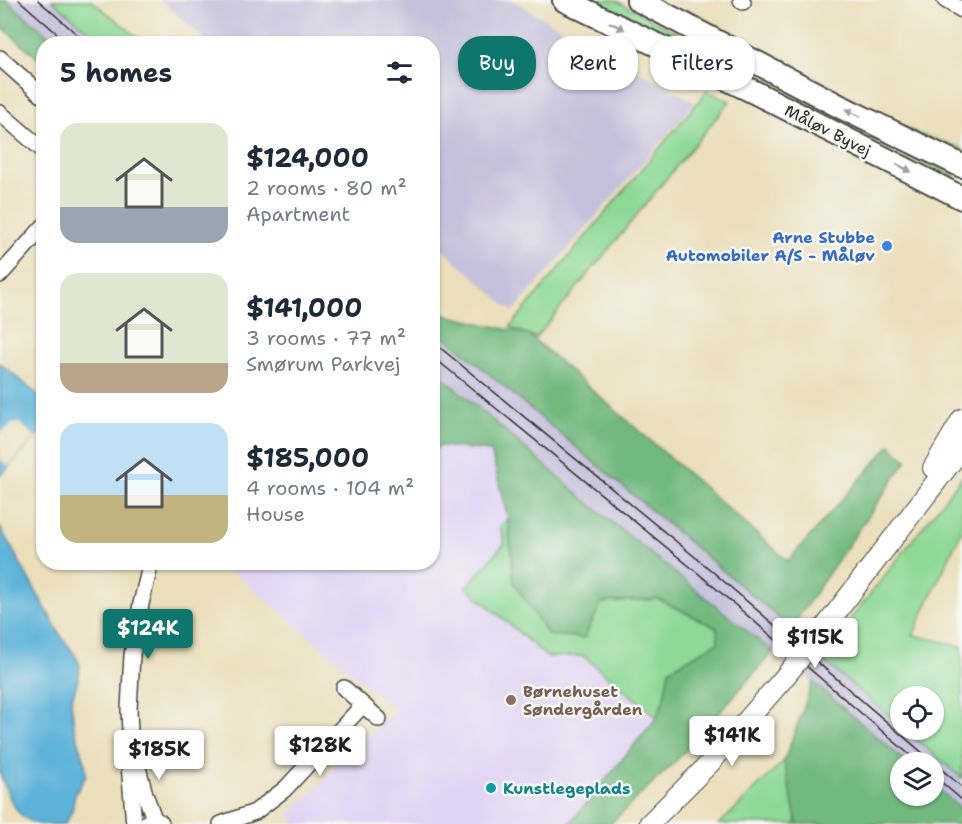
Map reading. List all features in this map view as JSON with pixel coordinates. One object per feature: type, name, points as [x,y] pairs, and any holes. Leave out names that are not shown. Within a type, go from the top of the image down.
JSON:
[{"type":"main road","name":"Måløv Byvej","points":[[564,0],[962,198]]},
{"type":"main road","name":"Måløv Byvej","points":[[638,0],[841,107],[962,166]]},
{"type":"street","points":[[945,0],[962,10]]},
{"type":"street","points":[[1,62],[36,90]]},
{"type":"street","points":[[0,114],[36,144]]},
{"type":"street","points":[[0,275],[36,235]]},
{"type":"street","points":[[885,548],[962,419]]},
{"type":"street","points":[[649,824],[710,763],[783,679],[962,448]]},
{"type":"street","points":[[134,824],[129,765],[132,655],[149,570]]},
{"type":"street","points":[[344,688],[379,719]]},
{"type":"street","points":[[221,824],[245,820],[285,789],[363,705]]},
{"type":"street","points":[[131,756],[137,764],[145,795],[158,824],[149,824]]},
{"type":"shaded area","points":[[6,0],[52,0],[95,36],[49,36]]},
{"type":"shaded area","points":[[160,0],[511,0],[576,36],[548,36],[548,90],[638,90],[638,70],[650,77],[650,90],[673,90],[695,102],[513,312],[440,247],[440,36],[201,36]]},
{"type":"shaded area","points":[[440,333],[791,628],[773,652],[591,505],[440,375]]},
{"type":"shaded area","name":"Børnehuset Søndergården","points":[[440,446],[491,451],[508,519],[500,527],[505,542],[466,587],[547,657],[583,656],[657,717],[569,824],[296,824],[288,814],[321,784],[344,755],[396,710],[231,570],[440,570]]},
{"type":"shaded area","points":[[820,658],[890,717],[890,740],[917,740],[931,752],[894,752],[805,675]]},
{"type":"shaded area","points":[[944,763],[962,778],[962,810],[944,795]]},
{"type":"green space","points":[[0,0],[6,0],[49,36],[36,36],[36,57],[0,25]]},
{"type":"green space","points":[[52,0],[91,0],[136,36],[95,36]]},
{"type":"green space","points":[[591,0],[615,0],[683,36],[665,36]]},
{"type":"green space","points":[[687,10],[735,36],[724,36],[682,14]]},
{"type":"green space","points":[[755,47],[916,133],[962,148],[962,152],[931,143],[755,52]]},
{"type":"green space","points":[[755,74],[955,175],[954,177],[912,160],[755,80]]},
{"type":"green space","points":[[707,91],[730,101],[536,338],[510,327]]},
{"type":"green space","points":[[440,314],[528,334],[788,561],[890,445],[907,460],[791,628],[440,333]]},
{"type":"green space","points":[[440,375],[591,505],[773,652],[676,761],[610,824],[569,824],[657,717],[664,699],[669,670],[718,642],[717,628],[658,599],[602,603],[584,638],[548,635],[514,583],[508,519],[491,451],[440,446]]},
{"type":"green space","points":[[962,477],[962,530],[913,635],[962,646],[962,778],[944,763],[944,752],[931,752],[917,740],[944,740],[944,686],[890,686],[890,717],[820,658]]},
{"type":"green space","points":[[508,519],[514,583],[602,603],[658,599],[717,628],[719,642],[669,670],[664,699],[657,717],[583,656],[547,657],[466,587],[505,543],[500,527]]},
{"type":"green space","points":[[813,682],[894,752],[890,752],[890,806],[944,806],[944,794],[962,809],[962,824],[797,824],[784,761]]},
{"type":"green space","points":[[784,761],[797,824],[718,824],[727,817]]},
{"type":"water","points":[[0,363],[36,393],[36,437],[0,476]]},
{"type":"water","points":[[0,527],[61,636],[80,665],[71,702],[74,726],[85,762],[86,776],[75,794],[72,811],[64,824],[39,824],[24,817],[13,804],[0,773]]},
{"type":"pier","points":[[18,422],[36,437],[9,466],[2,460],[0,461],[0,433]]},
{"type":"tram line","points":[[19,0],[60,36]]},
{"type":"tram line","points":[[38,0],[79,36]]},
{"type":"tram line","points":[[440,348],[706,566],[962,787]]},
{"type":"tram line","points":[[440,363],[699,574],[906,752]]},
{"type":"tram line","points":[[944,784],[962,800]]},
{"type":"place","name":"Arne Stubbe Automobiler A/S - Måløv","points":[[887,246]]},
{"type":"place","name":"Børnehuset Søndergården","points":[[511,700]]},
{"type":"place","name":"Kunstlegeplads","points":[[491,788]]}]
